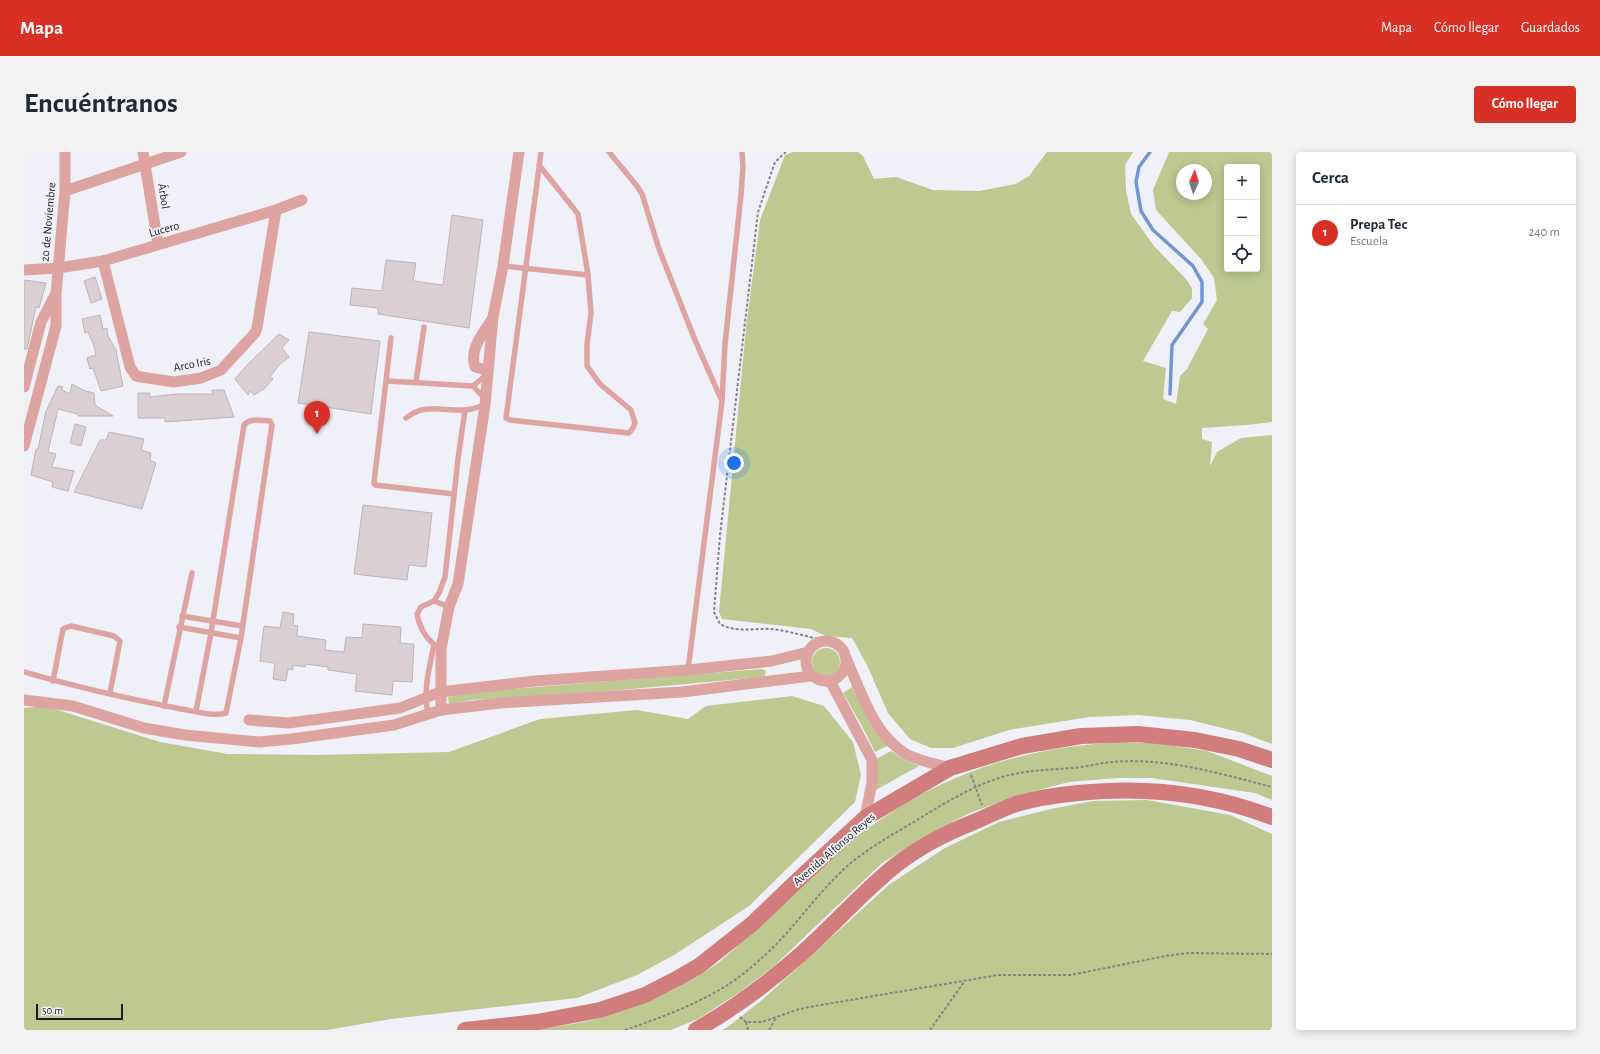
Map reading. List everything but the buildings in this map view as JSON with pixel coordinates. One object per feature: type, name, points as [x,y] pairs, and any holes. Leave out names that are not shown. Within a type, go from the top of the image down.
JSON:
[{"type":"main road","name":"Avenida Alfonso Reyes","points":[[465,1030],[537,1022],[600,1010],[645,995],[678,978],[700,966],[752,924],[798,879],[865,818],[950,768],[1022,746],[1081,736],[1138,734],[1195,740],[1239,749],[1272,760]]},
{"type":"main road","points":[[696,1030],[733,1008],[800,955],[863,894],[908,856],[921,847],[957,829],[1018,804],[1059,794],[1104,790],[1147,790],[1204,798],[1256,811],[1272,817]]},
{"type":"street","name":"20 de Noviembre","points":[[24,446],[56,326],[56,294],[65,191],[65,152]]},
{"type":"street","points":[[65,191],[144,158],[181,152]]},
{"type":"street","points":[[441,710],[438,647],[449,607],[458,584],[485,402],[493,317],[503,266],[519,152]]},
{"type":"street","name":"Árbol","points":[[144,158],[158,244]]},
{"type":"street","name":"Lucero","points":[[24,270],[58,268],[103,261],[276,210],[302,200]]},
{"type":"street","name":"Arco Iris","points":[[103,261],[130,367],[133,373],[140,377],[174,382],[201,378],[221,370],[255,333],[276,210]]},
{"type":"street","points":[[24,386],[42,322],[56,294]]},
{"type":"street","points":[[487,373],[475,367],[473,360],[474,351],[493,317]]},
{"type":"street","points":[[811,676],[806,667],[808,652],[812,646],[819,642],[833,642],[844,651],[873,719],[895,746],[907,755],[950,768]]},
{"type":"street","points":[[249,720],[288,723],[400,708],[440,692],[535,680],[688,670],[772,661],[808,652]]},
{"type":"street","points":[[24,700],[73,706],[144,728],[185,735],[259,742],[394,725],[441,710],[500,703],[682,692],[811,676],[823,681],[830,681],[843,673],[846,665],[846,658]]},
{"type":"street","points":[[830,681],[872,760],[872,782],[865,818]]},
{"type":"street","points":[[288,723],[291,739]]},
{"type":"lane","points":[[539,165],[578,214],[588,275],[591,313],[587,366],[600,384],[631,410],[635,423],[633,428],[628,433],[510,420],[506,418],[523,297],[525,268],[539,165],[541,152]]},
{"type":"lane","points":[[609,152],[642,194],[659,249],[722,401]]},
{"type":"lane","points":[[688,670],[722,401],[725,344],[742,196],[742,152]]},
{"type":"lane","points":[[503,266],[588,275]]},
{"type":"lane","points":[[416,382],[424,327]]},
{"type":"lane","points":[[391,338],[374,484],[454,494]]},
{"type":"lane","points":[[387,380],[473,386],[487,373]]},
{"type":"lane","points":[[406,418],[415,412],[425,409],[465,410],[485,402],[473,386]]},
{"type":"lane","points":[[428,714],[425,686],[438,647],[422,630],[419,624],[418,614],[421,607],[434,601],[445,577],[465,410]]},
{"type":"lane","points":[[24,672],[54,681],[164,706],[196,711],[218,714],[226,713],[241,638],[272,425],[270,421],[251,420],[246,422],[244,425],[211,633],[196,711]]},
{"type":"lane","points":[[164,706],[179,627],[192,573]]},
{"type":"lane","points":[[434,601],[449,607]]},
{"type":"lane","points":[[182,616],[242,626]]},
{"type":"lane","points":[[54,681],[63,629],[71,626],[114,636],[120,641],[110,693]]},
{"type":"lane","points":[[179,627],[241,638]]},
{"type":"path","points":[[786,152],[775,162],[758,212],[731,432],[720,535],[714,612],[720,624],[732,629],[782,631],[826,641]]},
{"type":"path","points":[[966,763],[987,816]]},
{"type":"path","points":[[746,1022],[762,1022],[809,1007],[998,975],[1071,975],[1165,956],[1188,953],[1272,954]]},
{"type":"path","points":[[930,1030],[965,981]]},
{"type":"path","points":[[733,1008],[746,1022],[748,1030]]},
{"type":"path","points":[[769,1030],[776,1018]]},
{"type":"green space","points":[[793,152],[858,152],[863,156],[874,179],[896,177],[933,190],[979,191],[1016,184],[1029,176],[1047,152],[1133,152],[1125,165],[1126,190],[1131,214],[1154,246],[1186,279],[1192,288],[1192,298],[1180,312],[1172,311],[1143,361],[1166,368],[1163,399],[1176,404],[1180,376],[1187,369],[1208,329],[1203,324],[1217,300],[1214,278],[1201,259],[1156,210],[1153,190],[1169,152],[1272,152],[1272,422],[1202,428],[1202,439],[1212,442],[1210,466],[1217,452],[1241,438],[1272,435],[1272,744],[1243,733],[1190,720],[1139,715],[1089,717],[1009,730],[953,748],[931,748],[910,739],[888,713],[867,665],[852,638],[826,636],[811,629],[722,619],[719,612],[746,328],[760,220],[785,155]]},
{"type":"green space","points":[[826,648],[836,652],[840,662],[836,672],[826,676],[816,672],[812,662],[816,652]]},
{"type":"green space","points":[[762,669],[766,671],[765,676],[763,677],[609,691],[472,700],[449,704],[448,697],[474,692]]},
{"type":"green space","points":[[852,687],[870,724],[887,746],[875,752],[843,693]]},
{"type":"green space","points":[[792,696],[824,706],[853,742],[861,775],[855,802],[749,906],[674,955],[637,975],[577,998],[391,1019],[327,1030],[24,1030],[24,708],[45,706],[160,742],[228,754],[318,755],[449,752],[540,719],[637,710],[688,719],[706,706]]},
{"type":"green space","points":[[1122,742],[1157,743],[1207,751],[1272,776],[1272,800],[1255,793],[1152,778],[1117,778],[1069,782],[1019,795],[970,813],[918,840],[881,864],[774,966],[740,992],[698,1019],[671,1030],[532,1030],[584,1022],[625,1010],[658,997],[704,972],[728,955],[859,834],[911,800],[939,785],[997,763],[1027,755],[1058,749]]},
{"type":"green space","points":[[891,751],[905,760],[919,766],[874,791],[876,759]]},
{"type":"green space","points":[[1147,800],[1230,815],[1272,834],[1272,1030],[722,1030],[762,1000],[890,884],[945,848],[999,822],[1051,809],[1093,801]]},
{"type":"waterway","points":[[1150,152],[1139,167],[1136,182],[1141,211],[1153,230],[1193,266],[1202,282],[1202,302],[1172,345],[1170,394]]},
{"type":"place","name":"Prepa Tec","points":[[317,434]]}]
